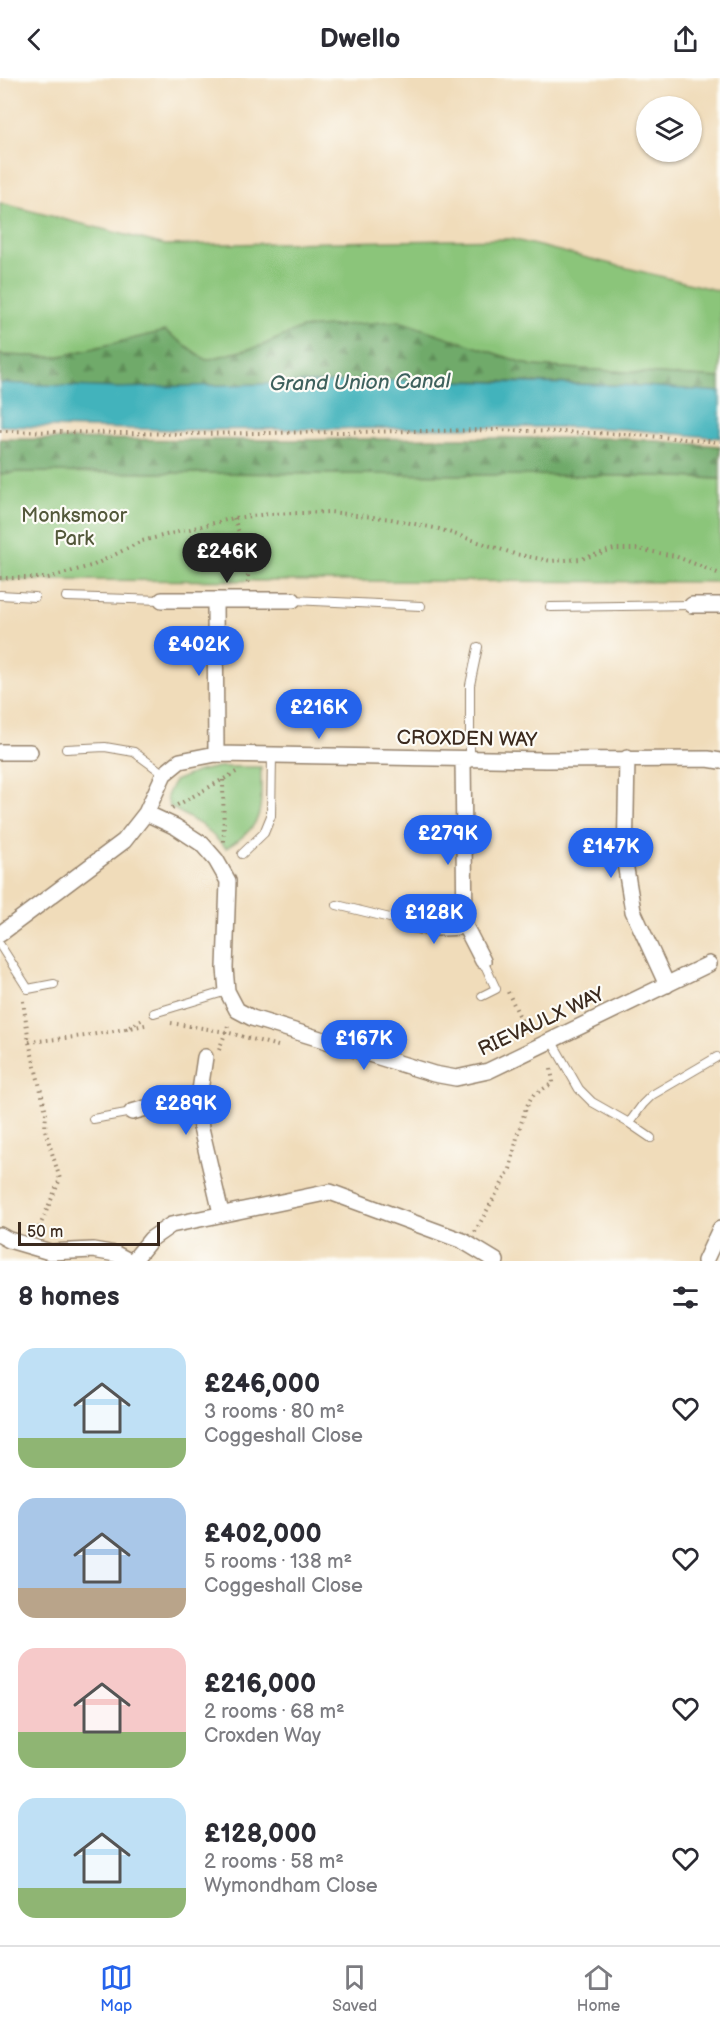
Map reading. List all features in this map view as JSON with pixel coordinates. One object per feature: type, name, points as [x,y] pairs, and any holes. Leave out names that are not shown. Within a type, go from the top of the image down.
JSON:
[{"type":"street","points":[[162,600],[293,600]]},
{"type":"street","points":[[214,600],[216,754]]},
{"type":"street","points":[[693,605],[720,605]]},
{"type":"street","points":[[0,752],[30,752]]},
{"type":"street","name":"CROXDEN WAY","points":[[164,774],[180,761],[216,754],[467,759],[708,759],[720,761]]},
{"type":"street","points":[[627,758],[625,863],[633,910],[667,985]]},
{"type":"street","points":[[467,759],[465,926],[483,961]]},
{"type":"street","points":[[0,934],[124,841],[151,815],[164,774]]},
{"type":"street","points":[[151,815],[176,827],[202,844],[216,860],[228,881],[225,968],[227,991],[237,1010]]},
{"type":"street","points":[[406,922],[442,930],[465,926]]},
{"type":"street","name":"RIEVAULX WAY","points":[[237,1010],[252,1018],[291,1031],[434,1074],[456,1078],[488,1071],[709,964]]},
{"type":"street","points":[[205,1056],[198,1104],[220,1214]]},
{"type":"street","points":[[132,1112],[166,1102],[198,1104]]},
{"type":"street","points":[[0,1235],[50,1252],[93,1250],[116,1254],[131,1261],[151,1239],[171,1225],[330,1192],[468,1244],[495,1261]]},
{"type":"street","points":[[708,1260],[720,1229]]},
{"type":"lane","points":[[0,595],[35,597]]},
{"type":"lane","points":[[66,597],[162,600]]},
{"type":"lane","points":[[293,600],[421,606]]},
{"type":"lane","points":[[550,607],[693,605]]},
{"type":"lane","points":[[467,759],[470,685],[478,647]]},
{"type":"lane","points":[[66,749],[105,747],[134,753],[164,774]]},
{"type":"lane","points":[[242,854],[264,833],[271,816],[272,756]]},
{"type":"lane","points":[[337,904],[406,922]]},
{"type":"lane","points":[[0,945],[28,988],[54,984]]},
{"type":"lane","points":[[482,996],[496,989],[483,961]]},
{"type":"lane","points":[[154,1013],[227,991]]},
{"type":"lane","points":[[551,1040],[579,1089],[592,1102],[651,1138]]},
{"type":"lane","points":[[629,1123],[642,1104],[652,1095],[717,1057]]},
{"type":"lane","points":[[93,1119],[132,1112]]},
{"type":"path","points":[[0,431],[183,434],[498,430],[624,434],[720,442]]},
{"type":"path","points":[[0,578],[48,578],[94,565],[142,541],[234,518],[269,514],[330,513],[391,519],[439,529],[515,554],[551,561],[580,559],[614,549],[638,549],[675,556],[720,574]]},
{"type":"path","points":[[234,518],[248,558],[248,601]]},
{"type":"path","points":[[151,815],[237,771],[247,771]]},
{"type":"path","points":[[216,860],[224,844],[223,780]]},
{"type":"path","points":[[506,989],[534,1047]]},
{"type":"path","points":[[21,993],[29,1042],[46,1112],[45,1130],[60,1179],[31,1247]]},
{"type":"path","points":[[205,1056],[217,1053],[237,1010]]},
{"type":"path","points":[[126,1029],[154,1013]]},
{"type":"path","points":[[29,1042],[84,1036],[156,1022]]},
{"type":"path","points":[[164,1023],[180,1023],[226,1032],[286,1048],[291,1031]]},
{"type":"path","points":[[468,1244],[510,1169],[518,1133],[532,1096],[553,1083],[550,1066],[561,1059]]},
{"type":"green space","points":[[0,203],[165,245],[511,239],[720,291],[720,378],[533,366],[506,357],[302,328],[261,346],[206,360],[165,331],[57,357],[0,355]]},
{"type":"green space","points":[[399,321],[533,366],[720,378],[720,392],[644,386],[414,380],[117,388],[0,383],[0,355],[57,357],[165,331],[206,360],[261,346],[302,328]]},
{"type":"green space","points":[[619,438],[720,446],[720,479],[656,476],[18,472],[0,474],[0,439]]},
{"type":"green space","name":"Monksmoor Park","points":[[18,472],[656,476],[720,479],[720,582],[0,580],[0,474]]},
{"type":"green space","points":[[218,767],[261,767],[260,805],[255,823],[249,831],[226,848],[203,826],[169,806],[167,796],[174,781],[196,772]]},
{"type":"water","name":"Grand Union Canal","points":[[414,380],[644,386],[720,392],[720,438],[624,429],[568,427],[181,430],[0,426],[0,383],[117,388]]}]
